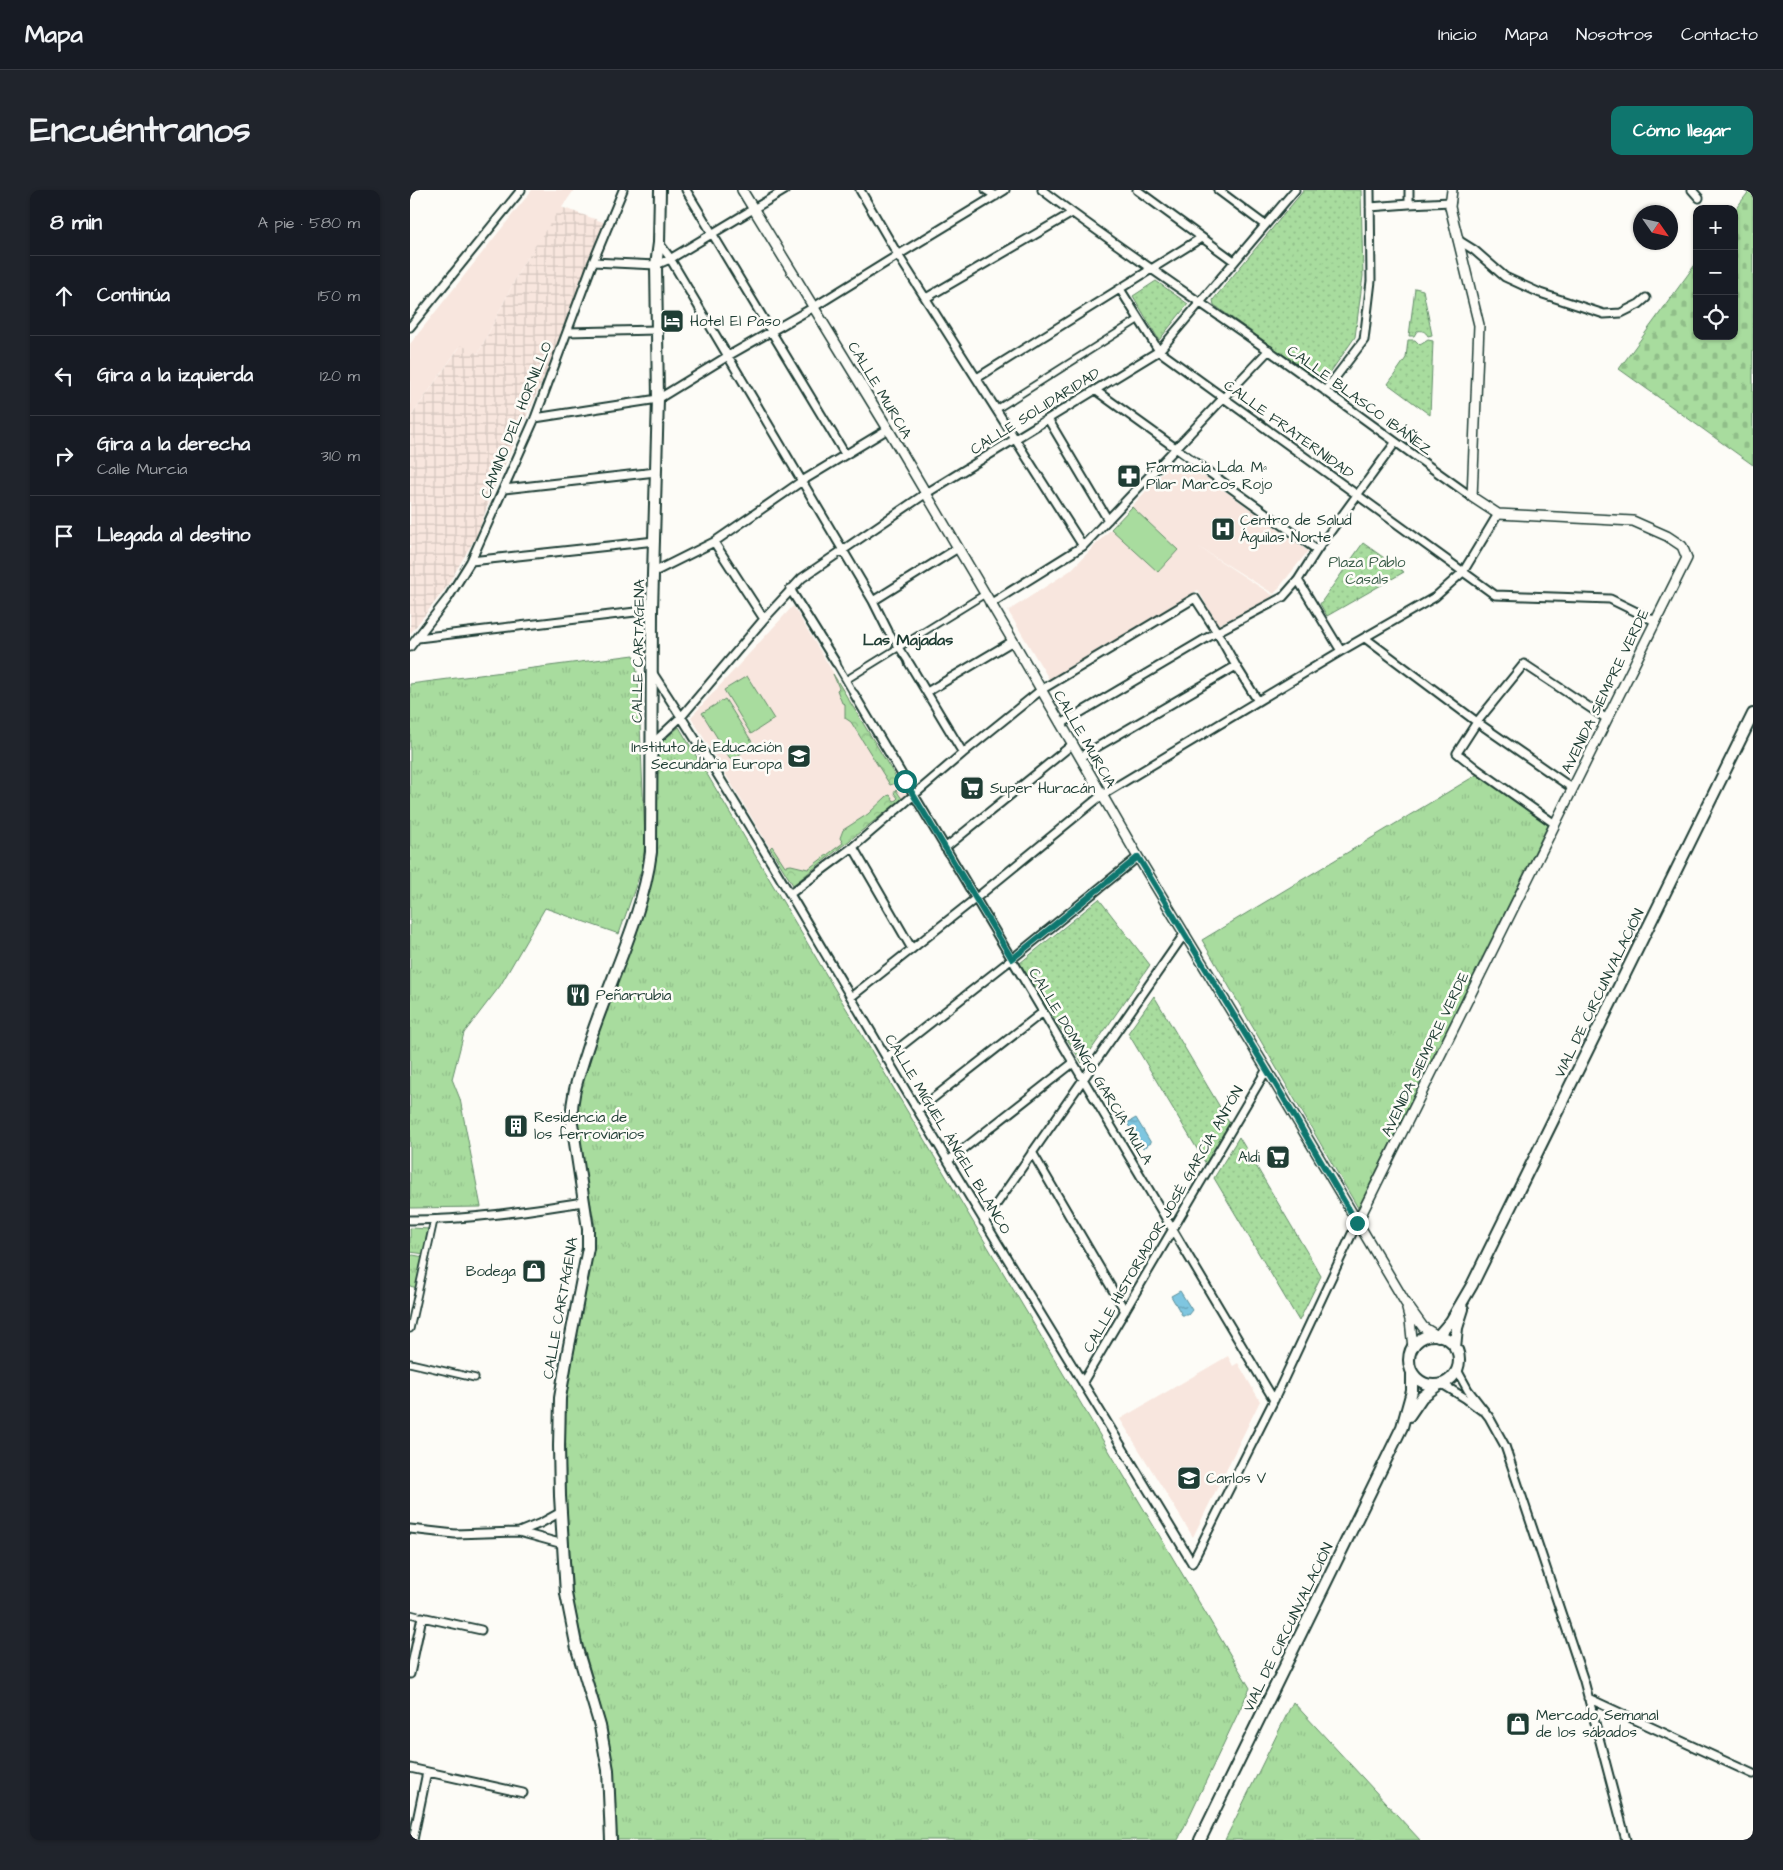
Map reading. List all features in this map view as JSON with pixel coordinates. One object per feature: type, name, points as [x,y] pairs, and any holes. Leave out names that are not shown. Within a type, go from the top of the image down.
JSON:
[{"type":"main road","name":"CALLE CARTAGENA","points":[[611,1840],[608,1770],[600,1726],[571,1622],[566,1594],[558,1446],[560,1398],[588,1248],[588,1229],[571,1108],[594,1027],[621,956],[649,868],[652,821],[652,610],[658,399],[656,265],[659,243],[660,190]]},
{"type":"main road","name":"VIAL DE CIRCUNVALACIÓN","points":[[1437,1335],[1451,1321],[1472,1284],[1753,714]]},
{"type":"main road","name":"VIAL DE CIRCUNVALACIÓN","points":[[1455,1348],[1457,1328],[1472,1284]]},
{"type":"main road","points":[[1437,1335],[1449,1340],[1455,1348],[1459,1363],[1451,1379],[1440,1385],[1424,1383],[1412,1372],[1410,1360],[1413,1348],[1423,1338],[1437,1335]]},
{"type":"main road","name":"VIAL DE CIRCUNVALACIÓN","points":[[1402,1427],[1412,1391],[1412,1372]]},
{"type":"main road","name":"VIAL DE CIRCUNVALACIÓN","points":[[1200,1840],[1402,1427],[1422,1397],[1440,1385]]},
{"type":"street","points":[[410,325],[522,190]]},
{"type":"street","name":"CAMINO DEL HORNILLO","points":[[410,647],[448,598],[471,562],[535,418],[593,262],[623,190]]},
{"type":"street","points":[[686,190],[770,332],[846,454]]},
{"type":"street","name":"CALLE MURCIA","points":[[742,190],[1014,641],[1138,857],[1267,1069],[1357,1223],[1405,1302],[1423,1327],[1437,1335]]},
{"type":"street","points":[[593,262],[656,265],[670,259],[785,190]]},
{"type":"street","points":[[860,190],[898,255],[1083,546]]},
{"type":"street","points":[[986,190],[996,196]]},
{"type":"street","points":[[535,418],[658,399],[814,307],[1005,190]]},
{"type":"street","name":"CALLE BLASCO IBÁÑEZ","points":[[1042,190],[1152,270],[1269,350],[1395,443],[1498,514]]},
{"type":"street","points":[[1138,190],[1234,261]]},
{"type":"street","points":[[1218,190],[1265,225]]},
{"type":"street","name":"CALLE SOLIDARIDAD","points":[[651,746],[682,716],[790,589],[802,578],[925,494],[1159,351],[1294,190]]},
{"type":"street","points":[[1325,391],[1364,340],[1371,281],[1370,190]]},
{"type":"street","points":[[1409,190],[1409,204]]},
{"type":"street","points":[[1452,190],[1451,202],[1458,240],[1479,325],[1472,497]]},
{"type":"street","points":[[1692,190],[1699,198]]},
{"type":"street","points":[[1370,207],[1451,202]]},
{"type":"street","points":[[926,298],[1072,213]]},
{"type":"street","points":[[977,378],[1201,238]]},
{"type":"street","points":[[1458,240],[1474,250],[1505,277],[1540,293],[1604,314],[1620,313],[1639,304],[1646,298]]},
{"type":"street","points":[[659,243],[873,601],[888,631],[963,753]]},
{"type":"street","name":"CALLE FRATERNIDAD","points":[[1120,290],[1159,351],[1495,595],[1610,599],[1655,621]]},
{"type":"street","points":[[996,409],[1139,319]]},
{"type":"street","points":[[567,332],[657,330]]},
{"type":"street","points":[[990,604],[1083,546],[1269,350]]},
{"type":"street","points":[[1095,390],[1317,550]]},
{"type":"street","points":[[1048,418],[1108,520]]},
{"type":"street","points":[[654,572],[714,542],[802,481],[888,430]]},
{"type":"street","points":[[1061,724],[1217,632],[1283,597],[1298,580],[1317,550],[1395,443]]},
{"type":"street","points":[[504,489],[656,472]]},
{"type":"street","points":[[851,996],[976,899],[1102,795],[1341,651],[1435,597],[1463,572],[1498,514]]},
{"type":"street","name":"AVENIDA SIEMPRE VERDE","points":[[1192,1564],[1274,1400],[1357,1223],[1686,558],[1682,546],[1667,536],[1633,521],[1498,514]]},
{"type":"street","points":[[471,562],[655,541]]},
{"type":"street","points":[[714,542],[764,619]]},
{"type":"street","points":[[873,601],[958,548]]},
{"type":"street","points":[[1298,580],[1341,651]]},
{"type":"street","points":[[790,589],[854,694]]},
{"type":"street","points":[[846,680],[985,594]]},
{"type":"street","points":[[790,894],[853,847],[963,753],[1041,690],[1195,598],[1258,701]]},
{"type":"street","points":[[418,638],[652,610]]},
{"type":"street","points":[[1365,638],[1477,722],[1572,788]]},
{"type":"street","points":[[927,692],[1014,641]]},
{"type":"street","points":[[1555,824],[1457,753],[1477,722],[1524,664],[1607,719]]},
{"type":"street","points":[[1080,757],[1236,666]]},
{"type":"street","name":"CALLE MIGUEL ÁNGEL BLANCO","points":[[652,671],[682,716],[790,894],[984,1222],[1192,1564]]},
{"type":"street","name":"CALLE DOMINGO GARCÍA MULA","points":[[854,694],[1274,1400]]},
{"type":"street","points":[[945,848],[1073,744]]},
{"type":"street","points":[[853,847],[912,949]]},
{"type":"street","points":[[886,1058],[1138,857]]},
{"type":"street","points":[[984,1222],[1185,933]]},
{"type":"street","points":[[918,1110],[1043,1012]]},
{"type":"street","points":[[948,1161],[1073,1062]]},
{"type":"street","name":"CALLE HISTORIADOR JOSÉ GARCÍA ANTÓN","points":[[1083,1382],[1267,1069]]},
{"type":"street","points":[[1032,1152],[1125,1311]]},
{"type":"street","points":[[410,1220],[498,1215],[584,1202]]},
{"type":"street","points":[[410,1329],[434,1220]]},
{"type":"street","name":"CALLE MURCIA","points":[[1405,1302],[1410,1320],[1413,1348]]},
{"type":"street","points":[[410,1363],[475,1378]]},
{"type":"street","points":[[1457,1370],[1505,1446],[1588,1698],[1626,1840]]},
{"type":"street","points":[[1440,1385],[1465,1398],[1488,1417]]},
{"type":"street","points":[[519,1532],[561,1512]]},
{"type":"street","points":[[410,1529],[455,1534],[519,1532],[563,1544]]},
{"type":"street","points":[[410,1614],[481,1630]]},
{"type":"street","points":[[410,1674],[422,1617]]},
{"type":"street","points":[[1588,1698],[1753,1774]]},
{"type":"street","points":[[410,1768],[523,1792]]},
{"type":"street","points":[[413,1840],[427,1772]]},
{"type":"shaded area","points":[[532,190],[574,190],[523,264],[478,354],[460,346],[410,418],[410,344]]},
{"type":"shaded area","points":[[561,207],[606,223],[547,371],[494,488],[477,535],[446,588],[410,634],[410,418],[461,345],[478,354],[523,264]]},
{"type":"shaded area","points":[[1189,465],[1308,551],[1274,594],[1197,546],[1274,596],[1218,625],[1198,590],[1049,679],[1008,611],[1071,570],[1167,468]]},
{"type":"shaded area","name":"Instituto de Educación Secundaria Europa","points":[[793,606],[907,795],[793,886],[691,717]]},
{"type":"shaded area","name":"Carlos V","points":[[1228,1356],[1233,1366],[1238,1363],[1260,1401],[1193,1537],[1120,1419]]},
{"type":"green space","points":[[1304,190],[1361,190],[1363,276],[1355,337],[1327,377],[1319,380],[1214,305],[1213,300]]},
{"type":"green space","points":[[1750,190],[1753,190],[1753,465],[1619,369],[1693,267],[1693,340],[1738,340],[1738,206]]},
{"type":"green space","points":[[1156,281],[1188,304],[1159,340],[1133,296]]},
{"type":"green space","points":[[1415,288],[1423,290],[1432,335],[1428,336],[1425,332],[1417,331],[1414,336],[1409,336]]},
{"type":"green space","points":[[1408,340],[1415,340],[1420,345],[1428,340],[1433,341],[1430,415],[1388,384],[1406,358]]},
{"type":"green space","points":[[1132,507],[1178,550],[1158,572],[1111,529]]},
{"type":"green space","name":"Plaza Pablo Casals","points":[[1363,543],[1404,572],[1327,616],[1320,604]]},
{"type":"green space","points":[[634,655],[638,678],[645,839],[643,865],[619,934],[545,908],[500,986],[464,1033],[452,1079],[460,1099],[481,1207],[410,1208],[410,684]]},
{"type":"green space","points":[[833,674],[897,779],[896,783],[890,785],[851,722],[845,718],[845,704],[842,703],[837,690],[839,688]]},
{"type":"green space","points":[[747,676],[774,719],[751,734],[724,690]]},
{"type":"green space","points":[[725,699],[754,745],[731,760],[702,713]]},
{"type":"green space","points":[[679,727],[1250,1688],[1178,1840],[617,1840],[613,1768],[607,1729],[582,1641],[573,1598],[563,1452],[565,1405],[580,1316],[591,1269],[595,1226],[578,1128],[578,1101],[584,1070],[640,920],[650,887],[657,855],[658,754],[661,742]]},
{"type":"green space","points":[[1478,774],[1548,825],[1358,1208],[1202,940]]},
{"type":"green space","points":[[896,790],[902,799],[793,885],[770,848],[772,846],[785,866],[791,865],[808,869],[843,843],[840,838],[843,830],[868,814],[887,796],[890,795],[894,801],[896,800],[898,798],[894,793]]},
{"type":"green space","points":[[1099,899],[1150,965],[1082,1063],[1020,963]]},
{"type":"green space","points":[[1154,996],[1230,1124],[1206,1164],[1128,1033]]},
{"type":"green space","points":[[1239,1137],[1321,1276],[1299,1321],[1214,1178]]},
{"type":"green space","points":[[410,1228],[430,1229],[425,1254],[410,1252]]},
{"type":"green space","points":[[410,1256],[424,1257],[417,1288],[410,1286]]},
{"type":"green space","points":[[1293,1702],[1420,1840],[1225,1840]]},
{"type":"water","points":[[1136,1118],[1151,1143],[1143,1148],[1127,1123]]},
{"type":"water","points":[[1180,1291],[1192,1310],[1188,1315],[1182,1315],[1171,1296]]},
{"type":"place","name":"Hotel El Paso","points":[[672,321]]},
{"type":"place","name":"Farmacia Lda. Mª Pilar Marcos Rojo","points":[[1129,476]]},
{"type":"place","name":"Centro de Salud Águilas Norte","points":[[1223,529]]},
{"type":"place","name":"Instituto de Educación Secundaria Europa","points":[[799,756]]},
{"type":"place","name":"Super Huracán","points":[[972,788]]},
{"type":"place","name":"Peñarrubia","points":[[578,995]]},
{"type":"place","name":"Residencia de los ferroviarios","points":[[516,1126]]},
{"type":"place","name":"Aldi","points":[[1278,1157]]},
{"type":"place","name":"Bodega","points":[[534,1271]]},
{"type":"place","name":"Carlos V","points":[[1189,1478]]},
{"type":"place","name":"Mercado Semanal de los sábados","points":[[1518,1724]]},
{"type":"district","name":"Las Majadas","points":[[908,639]]},
{"type":"route","points":[[905,781],[1012,959],[1138,857],[1357,1223]]}]
